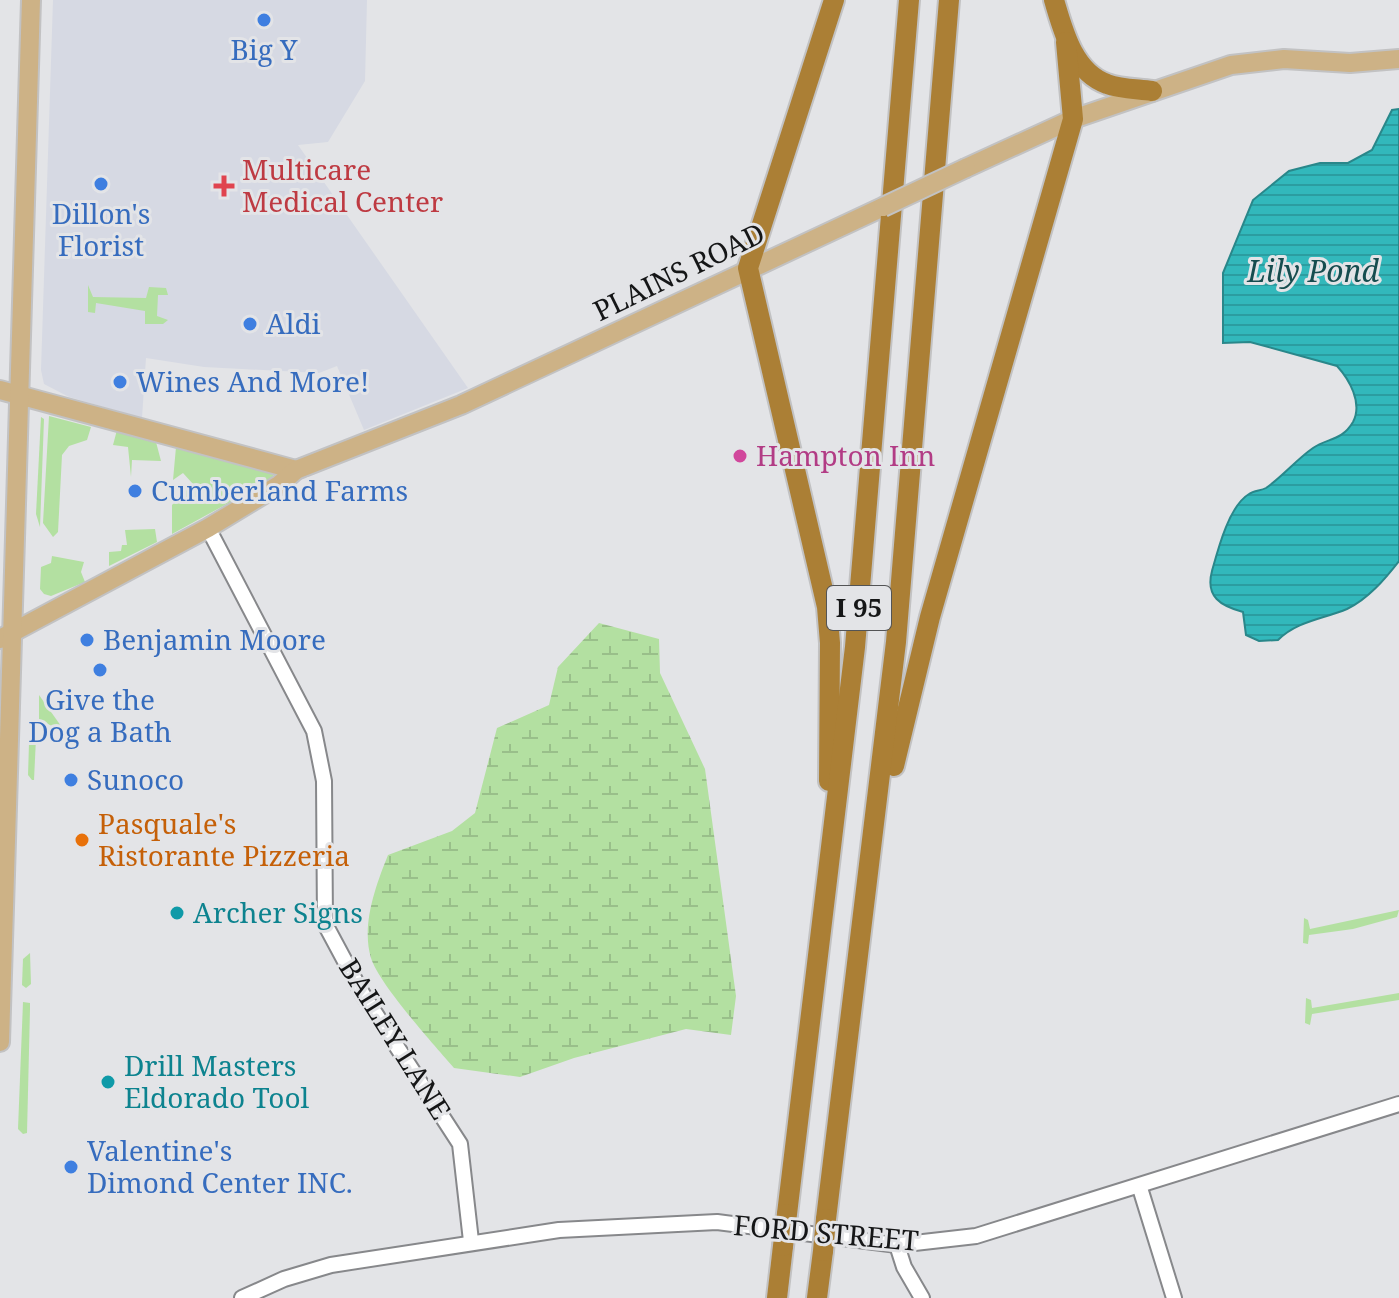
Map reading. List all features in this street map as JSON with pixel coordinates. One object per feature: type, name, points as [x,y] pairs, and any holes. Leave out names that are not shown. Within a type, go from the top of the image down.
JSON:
[{"type":"highway","points":[[826,895],[830,691],[827,607],[748,268],[834,0]]},
{"type":"highway","name":"I 95","points":[[777,1298],[863,562],[909,0]]},
{"type":"highway","name":"I 95","points":[[817,1298],[896,642],[949,0]]},
{"type":"highway","points":[[868,887],[921,648],[1073,119],[1066,42],[1054,0]]},
{"type":"highway","points":[[1066,42],[1087,72],[1106,84],[1152,91]]},
{"type":"main road","points":[[0,1042],[9,393],[31,0]]},
{"type":"main road","name":"PLAINS ROAD","points":[[7,635],[208,528],[279,485],[296,470],[474,400],[612,337],[748,268],[1073,119],[1206,73],[1258,61],[1350,63],[1399,59]]},
{"type":"main road","points":[[9,393],[296,470]]},
{"type":"street","name":"BAILEY LANE","points":[[208,528],[314,731],[324,781],[325,924],[362,993],[460,1144],[471,1241]]},
{"type":"street","name":"FORD STREET","points":[[242,1298],[284,1279],[331,1265],[471,1241],[559,1230],[717,1222],[897,1245],[976,1236],[1140,1188],[1399,1104]]},
{"type":"street","points":[[1140,1188],[1174,1298]]},
{"type":"street","points":[[897,1245],[904,1267],[922,1298]]},
{"type":"shaded area","points":[[53,0],[367,0],[365,81],[328,142],[298,145],[468,388],[364,430],[337,366],[319,373],[204,367],[146,358],[142,418],[69,397],[44,384],[41,370]]},
{"type":"green space","points":[[88,285],[93,297],[146,298],[149,287],[166,288],[168,295],[158,295],[157,316],[168,320],[163,324],[145,324],[145,311],[96,303],[95,313],[88,312]]},
{"type":"green space","points":[[49,416],[91,427],[87,440],[69,446],[62,455],[58,532],[53,537],[43,523]]},
{"type":"green space","points":[[41,417],[44,419],[40,527],[36,514]]},
{"type":"green space","points":[[117,430],[156,442],[161,461],[132,460],[131,477],[128,447],[113,445]]},
{"type":"green space","points":[[176,447],[272,472],[274,478],[174,538],[245,494],[172,534],[172,505],[193,484],[183,473],[173,480]]},
{"type":"green space","points":[[155,529],[157,542],[109,566],[109,552],[121,551],[122,545],[127,545],[125,530]]},
{"type":"green space","points":[[52,556],[84,562],[81,572],[85,582],[51,596],[44,594],[40,589],[41,567],[51,563]]},
{"type":"green space","points":[[599,623],[659,639],[660,673],[705,769],[736,996],[731,1035],[686,1029],[574,1058],[520,1077],[454,1068],[396,998],[371,958],[369,919],[379,879],[388,855],[452,831],[475,813],[497,728],[549,705],[558,667]]},
{"type":"green space","points":[[39,695],[61,726],[57,729],[39,719]]},
{"type":"green space","points":[[36,738],[32,780],[28,775],[29,743]]},
{"type":"green space","points":[[1399,910],[1397,917],[1353,929],[1309,935],[1308,944],[1303,943],[1304,918],[1308,920],[1310,929]]},
{"type":"green space","points":[[30,953],[31,984],[26,988],[22,985],[23,959]]},
{"type":"green space","points":[[1399,993],[1399,1000],[1312,1014],[1310,1025],[1305,1023],[1306,998],[1311,1000],[1312,1008]]},
{"type":"green space","points":[[23,1002],[30,1003],[30,1009],[27,1133],[23,1134],[18,1129]]},
{"type":"water","name":"Lily Pond","points":[[1399,109],[1399,561],[1376,588],[1355,605],[1302,624],[1278,640],[1259,641],[1246,635],[1243,612],[1222,603],[1211,588],[1212,571],[1225,529],[1236,508],[1249,494],[1266,488],[1313,448],[1344,433],[1353,422],[1356,407],[1350,384],[1337,366],[1250,342],[1223,343],[1223,273],[1253,200],[1289,171],[1320,163],[1348,163],[1372,150],[1392,110]]},
{"type":"place","name":"Big Y","points":[[264,20]]},
{"type":"place","name":"Dillon's Florist","points":[[101,184]]},
{"type":"place","name":"Multicare Medical Center","points":[[224,186]]},
{"type":"place","name":"Aldi","points":[[250,324]]},
{"type":"place","name":"Wines And More!","points":[[120,382]]},
{"type":"place","name":"Hampton Inn","points":[[740,456]]},
{"type":"place","name":"Cumberland Farms","points":[[135,491]]},
{"type":"place","name":"Benjamin Moore","points":[[87,640]]},
{"type":"place","name":"Give the Dog a Bath","points":[[100,670]]},
{"type":"place","name":"Sunoco","points":[[71,780]]},
{"type":"place","name":"Pasquale's Ristorante Pizzeria","points":[[82,840]]},
{"type":"place","name":"Archer Signs","points":[[177,913]]},
{"type":"place","name":"Drill Masters Eldorado Tool","points":[[108,1082]]},
{"type":"place","name":"Valentine's Dimond Center INC.","points":[[71,1167]]}]
